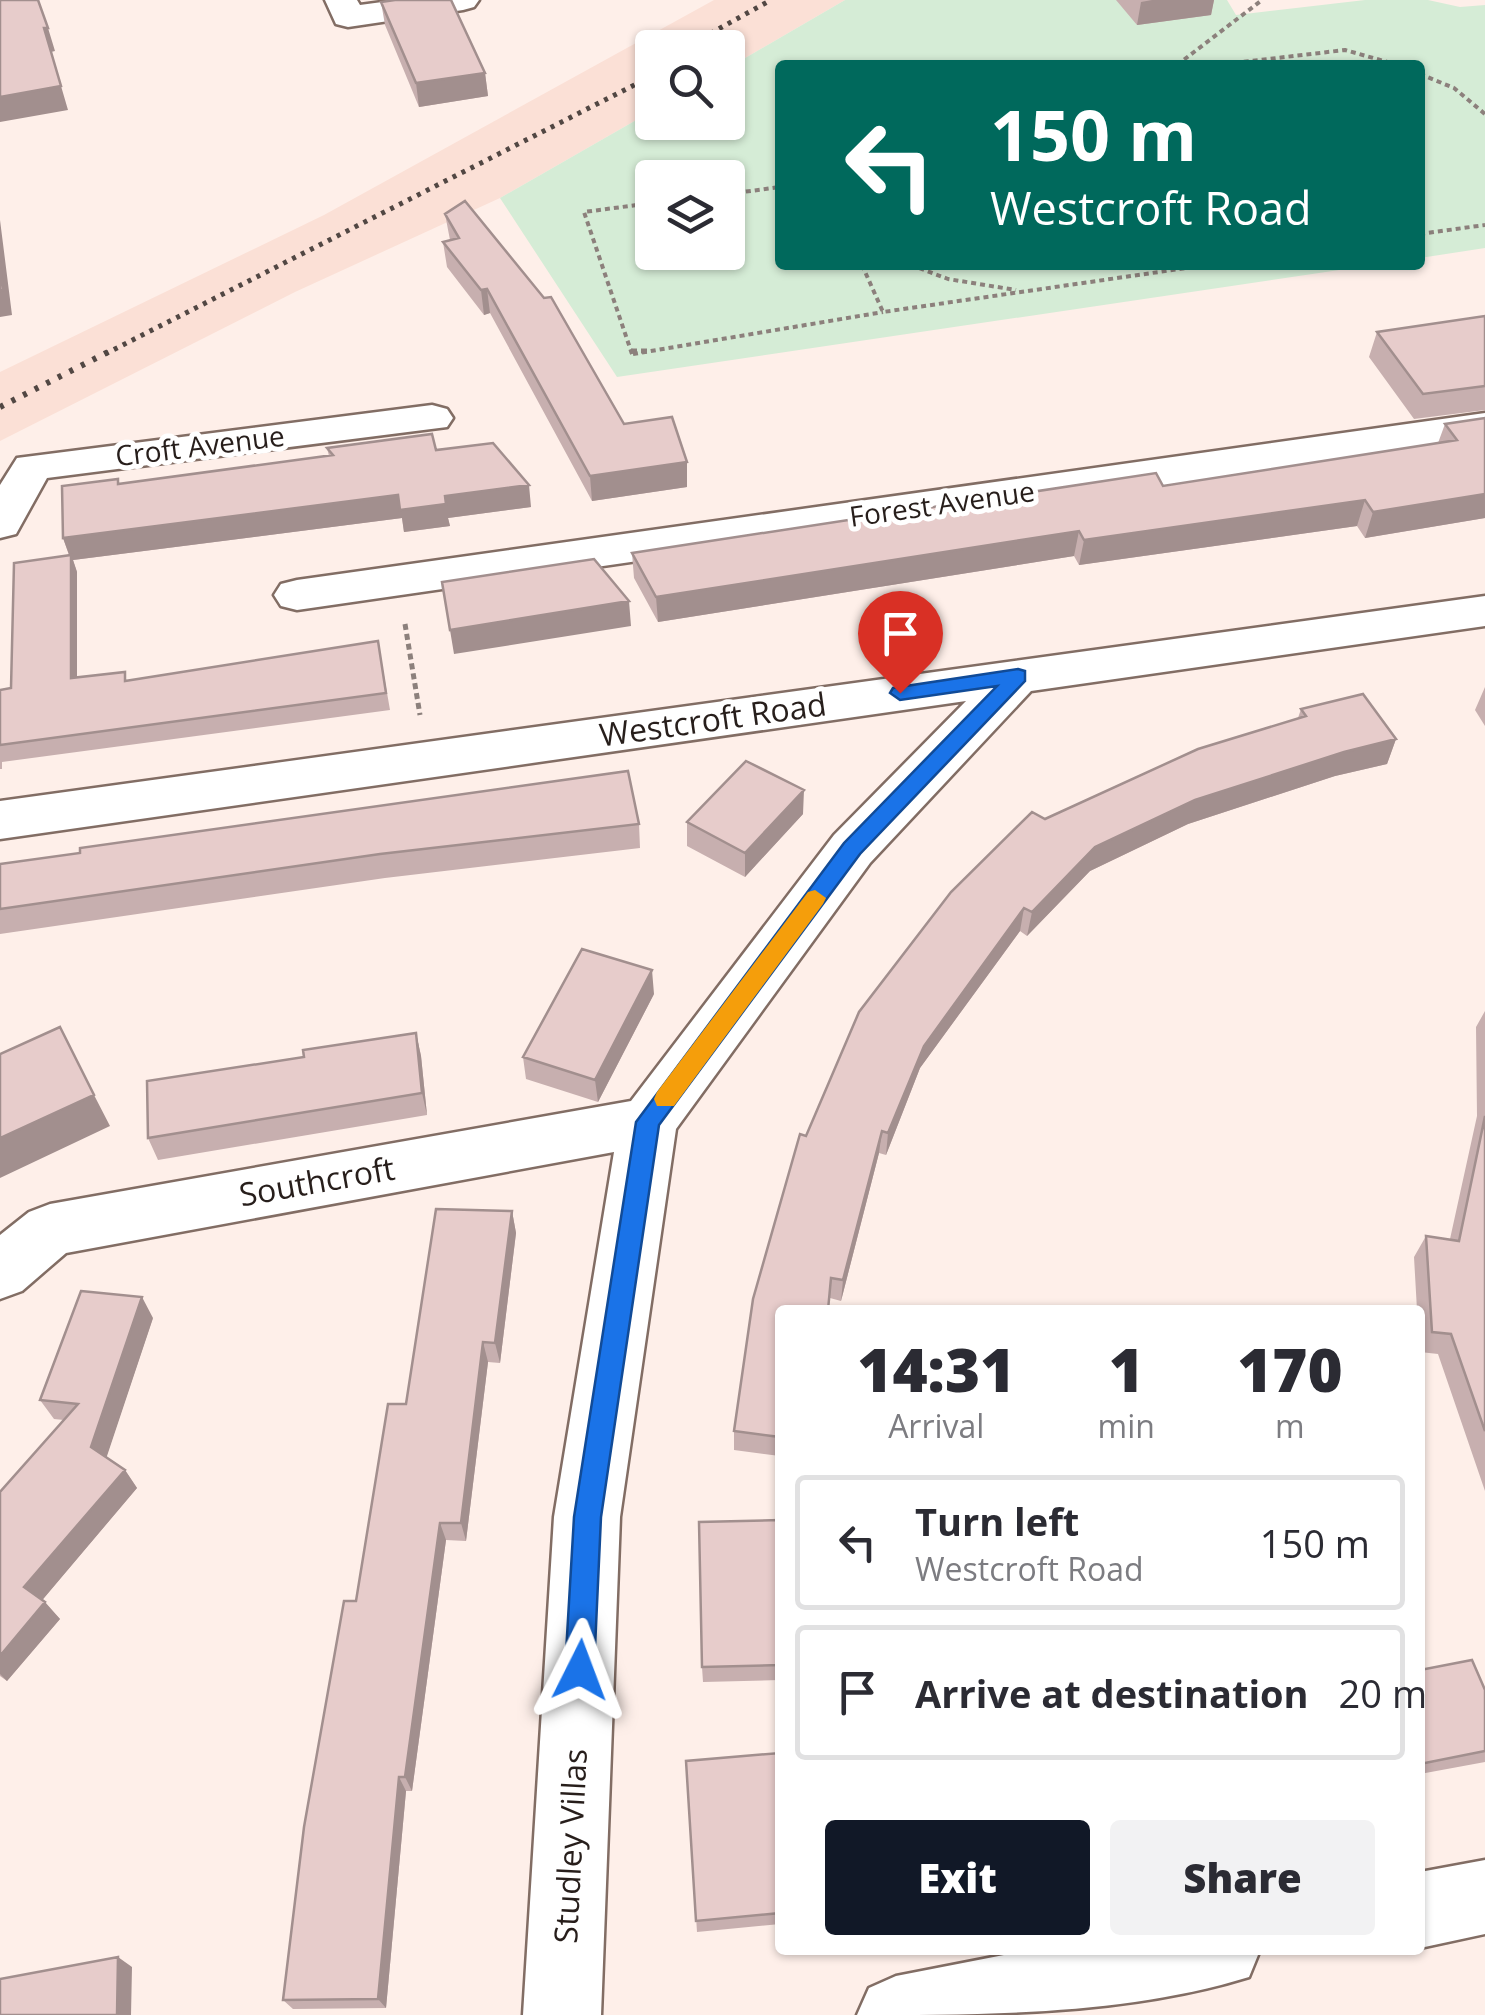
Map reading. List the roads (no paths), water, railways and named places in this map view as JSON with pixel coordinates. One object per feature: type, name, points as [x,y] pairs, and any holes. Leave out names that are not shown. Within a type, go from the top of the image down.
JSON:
[{"type":"street","points":[[345,8],[463,0]]},
{"type":"street","name":"Croft Avenue","points":[[0,524],[32,467],[432,418]]},
{"type":"street","name":"Forest Avenue","points":[[297,595],[1485,426]]},
{"type":"street","name":"Westcroft Road","points":[[0,820],[1485,611]]},
{"type":"street","name":"Studley Villas","points":[[562,2015],[587,1517],[648,1122],[852,849],[1018,676]]},
{"type":"street","name":"Southcroft","points":[[0,1272],[50,1230],[648,1122]]},
{"type":"street","points":[[1425,1909],[1485,1898]]},
{"type":"street","points":[[896,2015],[1197,1955]]},
{"type":"railway","points":[[717,30],[771,0]]},
{"type":"railway","points":[[105,354],[635,85]]},
{"type":"railway","points":[[0,407],[110,351]]}]
